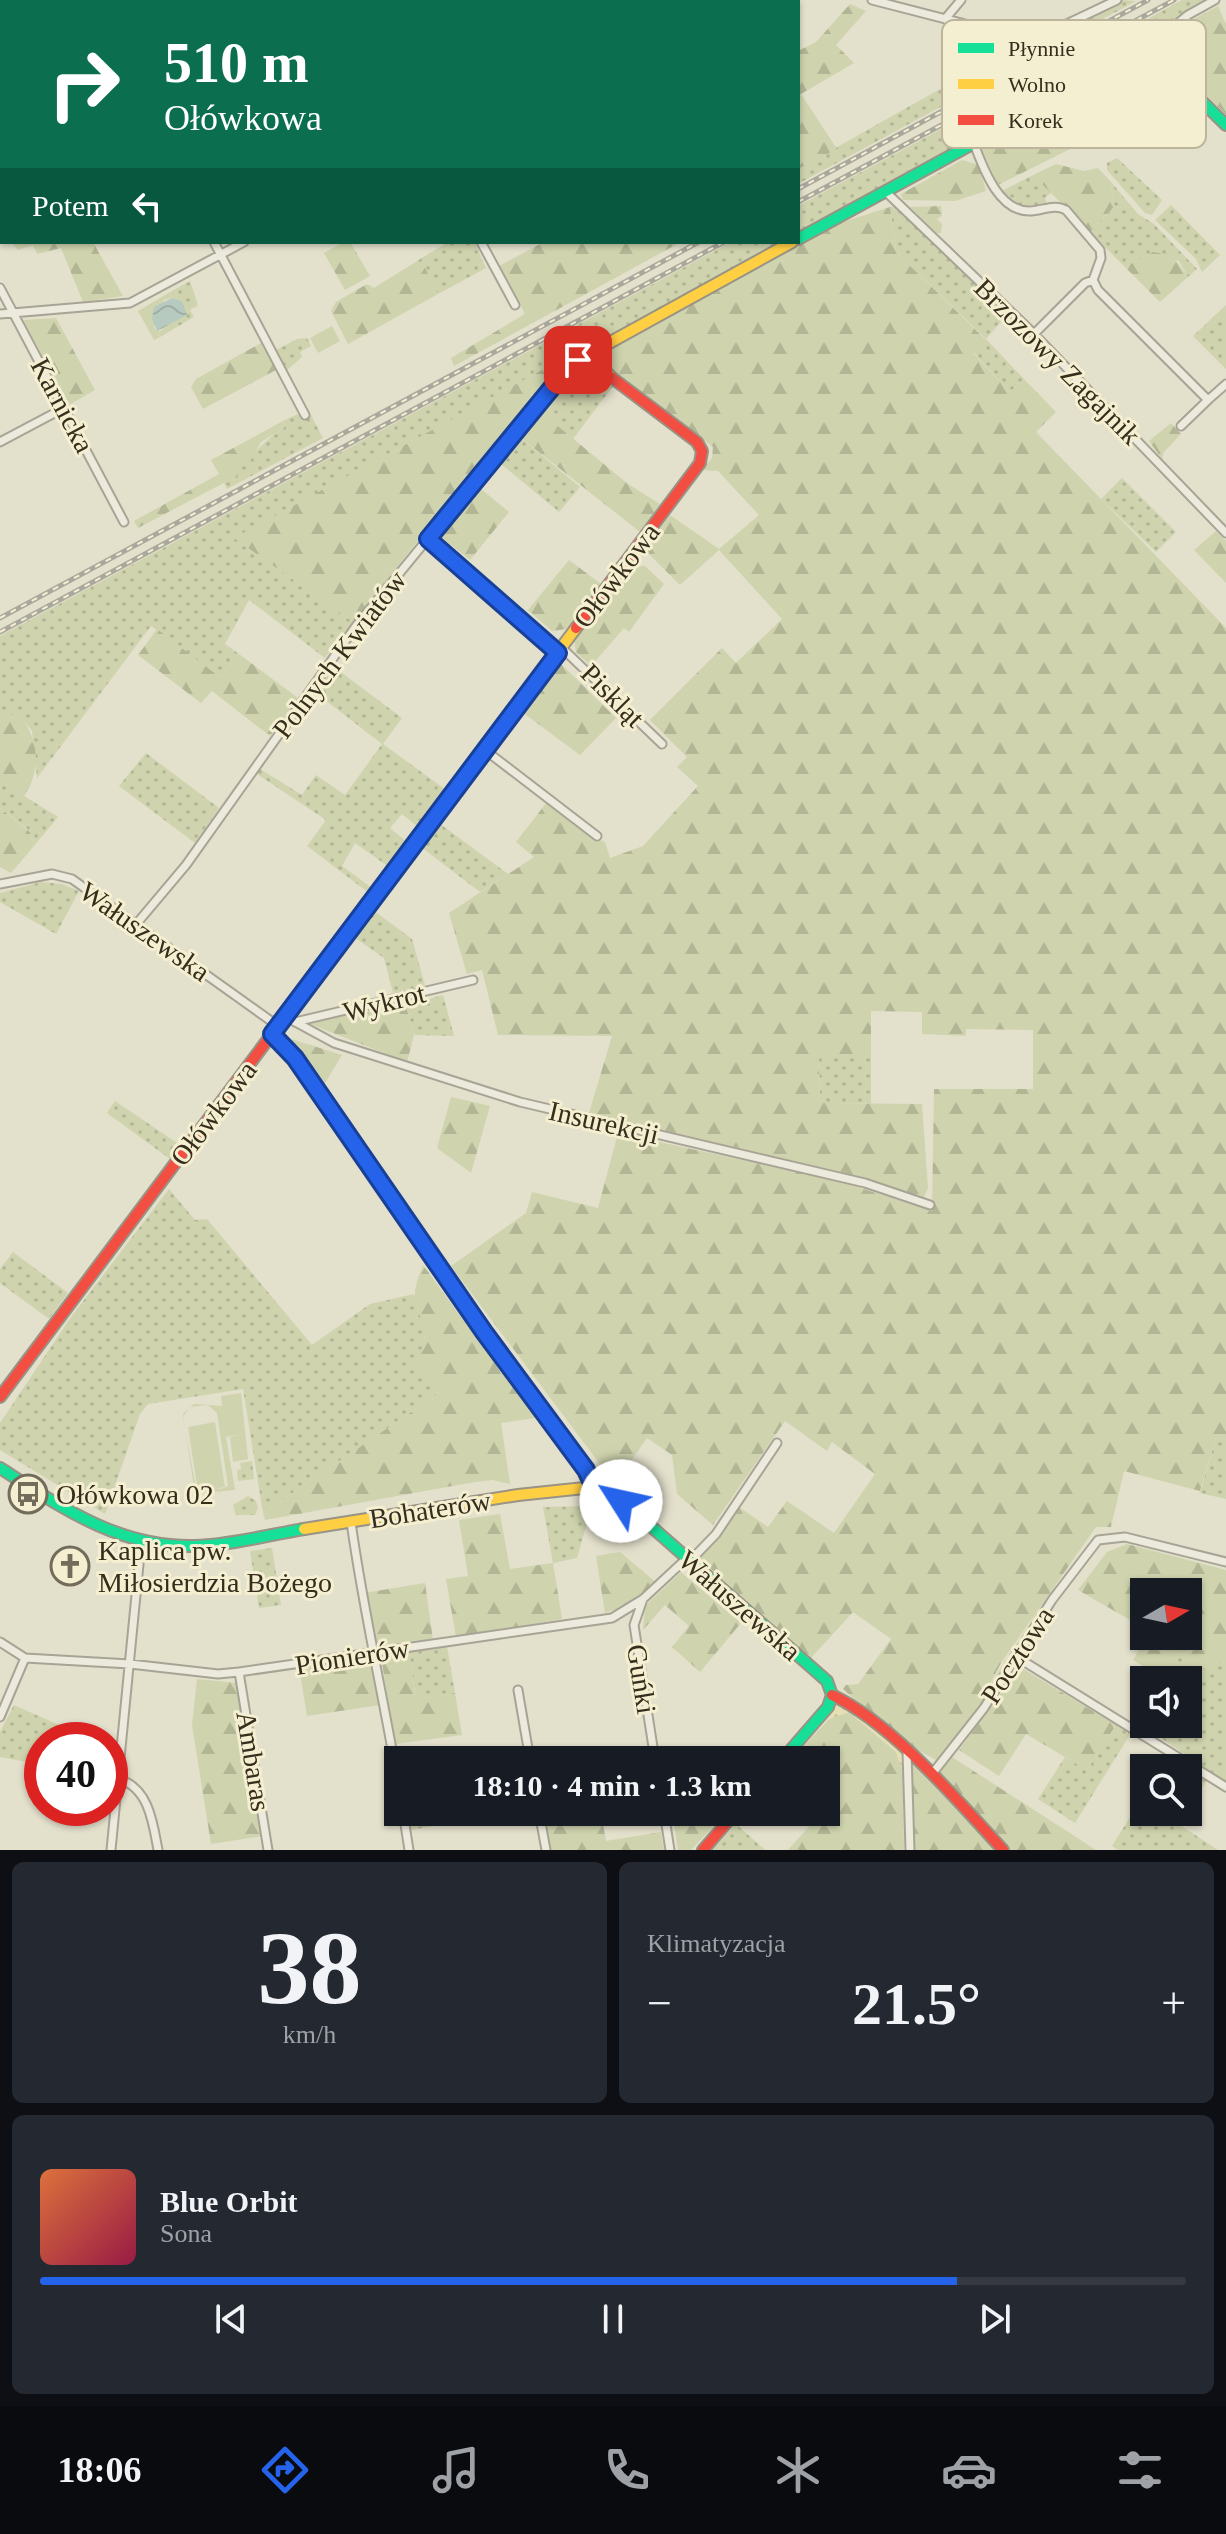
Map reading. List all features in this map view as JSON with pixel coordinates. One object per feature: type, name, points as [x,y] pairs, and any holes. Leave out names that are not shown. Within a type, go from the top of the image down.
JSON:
[{"type":"street","points":[[872,0],[949,20]]},
{"type":"street","points":[[945,19],[961,0]]},
{"type":"street","points":[[1075,20],[1117,0]]},
{"type":"street","points":[[1182,20],[1215,0]]},
{"type":"street","points":[[1206,105],[1226,125]]},
{"type":"street","points":[[800,238],[967,148]]},
{"type":"street","points":[[976,148],[996,190],[1006,199],[1029,211],[1060,206],[1096,243],[1101,258],[1093,280],[1098,290],[1208,400]]},
{"type":"street","name":"Brzozowy Zagajnik","points":[[886,192],[1034,334],[1226,533]]},
{"type":"street","points":[[215,244],[305,415]]},
{"type":"street","points":[[0,314],[130,303],[240,244]]},
{"type":"street","points":[[482,244],[515,305]]},
{"type":"street","name":"Polnych Kwiatów","points":[[138,922],[186,865],[356,626],[559,379],[589,354],[788,244]]},
{"type":"street","points":[[1034,334],[1085,283],[1093,280]]},
{"type":"street","name":"Karnicka","points":[[0,288],[124,522]]},
{"type":"street","name":"Ołówkowa","points":[[0,1397],[275,1030],[290,1020],[485,750],[700,463],[702,451],[697,442],[596,365],[589,354]]},
{"type":"street","points":[[1181,426],[1226,384]]},
{"type":"street","points":[[0,442],[64,408]]},
{"type":"street","name":"Piskląt","points":[[428,539],[560,650],[662,744]]},
{"type":"street","points":[[485,750],[597,836]]},
{"type":"street","name":"Wałuszewska","points":[[0,884],[38,876],[62,876],[90,888],[275,1030],[484,1332],[578,1458],[594,1487],[611,1492],[827,1681],[832,1695],[851,1704],[932,1774],[1003,1850]]},
{"type":"street","name":"Wykrot","points":[[290,1020],[473,980]]},
{"type":"street","name":"Insurekcji","points":[[290,1020],[360,1053],[520,1102],[865,1183],[930,1205]]},
{"type":"street","name":"Pionierów","points":[[0,1642],[25,1658],[130,1664],[160,1670],[239,1672],[612,1618],[643,1599],[716,1534],[777,1443]]},
{"type":"street","name":"Bohaterów","points":[[1,1470],[89,1524],[141,1544],[197,1546],[573,1486],[594,1487]]},
{"type":"street","points":[[351,1522],[362,1598],[376,1651],[392,1746]]},
{"type":"street","name":"Pocztowa","points":[[932,1774],[984,1708],[1084,1554],[1102,1538],[1117,1536],[1152,1542],[1226,1562]]},
{"type":"street","points":[[124,1722],[141,1544]]},
{"type":"street","name":"Guńki","points":[[643,1599],[634,1625],[653,1746]]},
{"type":"street","points":[[1015,1656],[1226,1787]]},
{"type":"street","points":[[0,1717],[25,1658]]},
{"type":"street","name":"Ambaras","points":[[239,1672],[268,1850]]},
{"type":"street","points":[[518,1690],[528,1746]]},
{"type":"street","points":[[794,1746],[828,1707],[832,1695]]},
{"type":"street","points":[[907,1752],[910,1850]]},
{"type":"street","points":[[128,1782],[143,1798],[152,1816],[158,1850]]},
{"type":"street","points":[[111,1850],[114,1826]]},
{"type":"street","points":[[405,1826],[409,1850]]},
{"type":"street","points":[[542,1826],[546,1850]]},
{"type":"street","points":[[666,1826],[670,1850]]},
{"type":"street","points":[[703,1850],[724,1826]]},
{"type":"green space","points":[[1122,0],[1136,1],[1101,20],[1083,20]]},
{"type":"green space","points":[[1182,0],[1207,0],[1179,20],[1149,18]]},
{"type":"green space","points":[[850,4],[866,11],[836,45],[854,63],[801,94],[837,149],[800,168],[800,50],[816,42]]},
{"type":"green space","points":[[1218,6],[1226,24],[1226,115],[1206,95],[1206,20],[1192,20]]},
{"type":"green space","points":[[942,88],[942,106],[800,183],[800,168]]},
{"type":"green space","points":[[942,129],[942,148],[958,148],[800,234],[800,205]]},
{"type":"green space","points":[[984,148],[1072,148],[998,185]]},
{"type":"green space","points":[[1117,158],[1162,200],[1152,215],[1145,213],[1107,170],[1107,163]]},
{"type":"green space","points":[[962,160],[979,165],[986,191],[955,201],[903,200],[901,194]]},
{"type":"green space","points":[[1056,164],[1084,171],[1098,168],[1111,182],[1114,207],[1090,232],[1033,175]]},
{"type":"green space","points":[[1033,175],[1051,193],[1045,198],[1047,205],[1023,207],[1002,191]]},
{"type":"green space","points":[[1111,182],[1138,214],[1154,224],[1197,269],[1188,277],[1179,261],[1153,252],[1125,267],[1090,232],[1114,207]]},
{"type":"green space","points":[[1171,205],[1220,255],[1202,272],[1196,259],[1155,220]]},
{"type":"green space","points":[[896,206],[1006,316],[986,339],[1024,379],[1010,392],[973,352],[985,338],[896,252],[890,207]]},
{"type":"green space","points":[[941,206],[942,216],[937,219],[942,224],[941,233],[937,233],[910,207]]},
{"type":"green space","points":[[890,207],[896,252],[985,339],[973,353],[1010,392],[1024,379],[1056,412],[1036,432],[1226,628],[1226,1440],[1216,1437],[1200,1491],[1124,1471],[1111,1527],[1096,1527],[1001,1663],[978,1707],[938,1761],[897,1739],[843,1689],[846,1685],[858,1684],[891,1639],[853,1612],[810,1659],[698,1557],[739,1507],[768,1527],[787,1501],[834,1533],[875,1474],[832,1442],[827,1451],[785,1421],[713,1525],[677,1494],[672,1455],[647,1438],[615,1484],[451,1266],[526,1213],[532,1192],[598,1208],[618,1133],[839,1181],[932,1211],[934,1089],[1033,1089],[1033,1030],[966,1029],[966,1036],[922,1034],[922,1012],[871,1011],[871,1058],[819,1058],[820,1103],[922,1104],[928,1188],[924,1197],[917,1199],[846,1173],[589,1113],[612,1036],[498,1035],[482,970],[467,974],[449,913],[534,857],[516,842],[547,802],[592,837],[605,842],[610,858],[643,846],[698,786],[677,767],[687,757],[650,720],[722,648],[736,663],[782,619],[719,550],[680,585],[645,550],[670,515],[719,549],[759,515],[718,471],[702,470],[712,458],[713,447],[601,362],[600,353],[827,227]]},
{"type":"green space","points":[[13,244],[94,244],[123,296],[83,302],[61,248],[37,254],[33,245],[18,250]]},
{"type":"green space","points":[[340,244],[351,244],[370,276],[345,290],[324,253]]},
{"type":"green space","points":[[445,244],[475,244],[486,268],[438,294],[425,269],[417,261]]},
{"type":"green space","points":[[540,244],[677,244],[454,366],[451,358],[525,314],[499,266]]},
{"type":"green space","points":[[727,244],[781,244],[592,346],[567,367],[561,360],[235,538],[353,622],[325,658],[249,600],[225,644],[239,654],[221,678],[151,626],[37,778],[32,731],[19,715],[0,716],[0,636]]},
{"type":"green space","points":[[1153,252],[1172,255],[1188,277],[1160,302],[1125,267]]},
{"type":"green space","points":[[417,261],[425,268],[438,294],[348,344],[331,311],[336,302],[367,284],[374,288]]},
{"type":"green space","points":[[190,281],[198,305],[190,310],[194,317],[160,337],[157,331],[161,331],[182,301],[172,298],[170,292]]},
{"type":"green space","points":[[170,292],[172,298],[164,300],[154,327],[160,337],[154,340],[138,311]]},
{"type":"green space","points":[[1226,305],[1226,369],[1193,336]]},
{"type":"green space","points":[[56,318],[95,390],[69,405],[23,320]]},
{"type":"green space","points":[[332,326],[340,341],[318,353],[310,338]]},
{"type":"green space","points":[[307,338],[311,346],[300,352],[302,357],[287,370],[276,350],[297,339]]},
{"type":"green space","points":[[261,343],[276,370],[203,409],[191,387],[196,379]]},
{"type":"green space","points":[[564,358],[353,622],[234,538]]},
{"type":"green space","points":[[581,370],[599,375],[613,386],[573,439],[542,413]]},
{"type":"green space","points":[[542,413],[628,484],[660,504],[640,532],[521,438]]},
{"type":"green space","points":[[298,414],[305,418],[311,415],[323,438],[227,489],[224,483],[236,476],[233,469],[284,428],[285,420]]},
{"type":"green space","points":[[285,420],[284,428],[261,442],[251,460],[233,469],[237,476],[138,528],[134,521],[219,474],[211,460]]},
{"type":"green space","points":[[1171,423],[1181,434],[1164,452],[1162,459],[1149,441]]},
{"type":"green space","points":[[521,438],[580,487],[559,512],[500,463]]},
{"type":"green space","points":[[1122,478],[1176,532],[1156,552],[1101,499]]},
{"type":"green space","points":[[480,488],[509,512],[470,560],[440,536]]},
{"type":"green space","points":[[1216,531],[1226,541],[1226,583],[1194,550]]},
{"type":"green space","points":[[569,560],[601,584],[566,629],[552,631],[528,610]]},
{"type":"green space","points":[[645,566],[664,584],[629,632],[624,628],[591,666],[576,652],[574,641],[630,567]]},
{"type":"green space","points":[[157,629],[221,678],[239,654],[298,698],[270,736],[212,691],[201,703],[138,655]]},
{"type":"green space","points":[[559,662],[616,718],[580,755],[522,712]]},
{"type":"green space","points":[[334,667],[402,718],[383,744],[446,790],[418,827],[402,814],[390,828],[407,842],[389,867],[355,843],[342,866],[372,888],[369,893],[307,846],[326,820],[257,774],[260,769],[302,795],[316,775],[345,795],[382,744],[315,692]]},
{"type":"green space","points":[[19,714],[31,734],[36,755],[34,776],[24,796],[0,781],[0,716]]},
{"type":"green space","points":[[146,753],[219,808],[195,843],[119,786]]},
{"type":"green space","points":[[0,781],[58,817],[34,846],[30,831],[0,808]]},
{"type":"green space","points":[[0,808],[30,832],[34,846],[11,873],[0,867]]},
{"type":"green space","points":[[439,823],[508,874],[480,892],[421,847]]},
{"type":"green space","points":[[41,882],[62,884],[79,891],[56,934],[0,902],[0,893]]},
{"type":"green space","points":[[373,910],[412,939],[425,985],[393,993],[384,958],[354,937]]},
{"type":"green space","points":[[443,995],[454,1036],[414,1035],[406,1005]]},
{"type":"green space","points":[[404,999],[414,1035],[407,1062],[310,1024]]},
{"type":"green space","points":[[285,1037],[342,1055],[322,1088]]},
{"type":"green space","points":[[819,1058],[871,1058],[871,1103],[820,1104]]},
{"type":"green space","points":[[451,1097],[490,1106],[471,1173],[437,1148]]},
{"type":"green space","points":[[115,1101],[180,1145],[170,1159],[107,1113]]},
{"type":"green space","points":[[169,1189],[195,1220],[207,1219],[312,1345],[370,1304],[414,1294],[426,1327],[423,1347],[439,1393],[263,1513],[243,1389],[148,1404],[140,1414],[105,1514],[0,1450],[0,1423],[71,1317]]},
{"type":"green space","points":[[13,1252],[68,1293],[49,1319],[0,1283],[0,1269]]},
{"type":"green space","points":[[423,1265],[535,1418],[501,1423],[510,1484],[492,1480],[469,1483],[265,1520],[263,1513],[439,1393],[414,1365],[425,1336],[415,1296]]},
{"type":"green space","points":[[241,1393],[248,1459],[233,1462],[230,1437],[243,1434],[226,1437],[235,1490],[198,1494],[228,1486],[217,1413],[208,1405],[222,1406],[221,1396]]},
{"type":"green space","points":[[215,1422],[225,1488],[198,1492],[188,1427]]},
{"type":"green space","points":[[186,1431],[197,1494],[195,1494]]},
{"type":"green space","points":[[1216,1437],[1226,1440],[1226,1499],[1200,1493]]},
{"type":"green space","points":[[252,1461],[254,1479],[238,1481],[240,1463]]},
{"type":"green space","points":[[248,1496],[256,1501],[258,1508],[255,1515],[236,1515],[233,1505]]},
{"type":"green space","points":[[592,1506],[577,1558],[553,1563],[543,1507]]},
{"type":"green space","points":[[500,1514],[510,1569],[553,1563],[562,1619],[456,1637],[446,1579],[468,1576],[459,1520]]},
{"type":"green space","points":[[1127,1544],[1226,1570],[1226,1664],[1213,1662],[1208,1671],[1179,1652],[1171,1666],[1142,1666],[1133,1660],[1139,1650],[1202,1650],[1202,1578],[1130,1578],[1130,1620],[1078,1590],[1107,1552]]},
{"type":"green space","points":[[272,1548],[281,1605],[259,1608],[250,1551]]},
{"type":"green space","points":[[620,1552],[658,1584],[620,1608],[605,1613],[596,1556]]},
{"type":"green space","points":[[681,1572],[741,1623],[700,1672],[672,1647],[689,1626],[665,1605],[643,1630],[645,1606]]},
{"type":"green space","points":[[425,1583],[433,1640],[378,1648],[364,1593]]},
{"type":"green space","points":[[1056,1585],[979,1710],[938,1760],[968,1717]]},
{"type":"green space","points":[[447,1646],[455,1693],[416,1699],[409,1652]]},
{"type":"green space","points":[[409,1652],[416,1699],[455,1693],[462,1735],[395,1744],[382,1663],[387,1658]]},
{"type":"green space","points":[[1179,1652],[1201,1666],[1170,1666]]},
{"type":"green space","points":[[373,1656],[380,1705],[307,1716],[299,1667]]},
{"type":"green space","points":[[1213,1661],[1226,1664],[1226,1782],[1202,1766],[1202,1754],[1184,1754],[1161,1738],[1202,1738],[1202,1667],[1207,1670]]},
{"type":"green space","points":[[1020,1667],[1116,1725],[1087,1770],[1026,1734],[999,1776],[959,1750]]},
{"type":"green space","points":[[197,1679],[238,1683],[263,1836],[211,1844],[192,1725]]},
{"type":"green space","points":[[14,1705],[52,1722],[24,1722],[24,1762],[0,1757],[0,1732]]},
{"type":"green space","points":[[849,1712],[896,1752],[903,1771],[904,1850],[788,1850],[809,1826],[840,1826],[840,1746],[804,1746],[829,1719]]},
{"type":"green space","points":[[1116,1725],[1130,1732],[1075,1823],[1038,1799],[1065,1757],[1087,1770]]},
{"type":"green space","points":[[952,1757],[1096,1850],[1007,1850],[938,1776],[938,1770]]},
{"type":"green space","points":[[912,1763],[997,1850],[912,1850]]},
{"type":"green space","points":[[1130,1817],[1130,1826],[1182,1826],[1218,1850],[1118,1850],[1112,1846]]},
{"type":"green space","points":[[409,1826],[434,1826],[410,1830]]},
{"type":"green space","points":[[547,1826],[603,1826],[606,1841],[661,1832],[664,1850],[551,1850]]},
{"type":"green space","points":[[674,1826],[714,1826],[691,1850],[678,1850]]},
{"type":"green space","points":[[734,1826],[738,1826],[765,1850],[712,1850]]},
{"type":"sand","points":[[835,1706],[846,1706],[901,1751],[904,1761],[904,1837],[903,1771],[896,1752],[849,1712],[829,1719]]},
{"type":"water","points":[[172,298],[182,301],[187,315],[157,331],[152,319],[154,307]]},
{"type":"railway","points":[[1111,20],[1148,0]]},
{"type":"railway","points":[[1137,20],[1174,0]]},
{"type":"railway","points":[[800,188],[942,111]]},
{"type":"railway","points":[[800,201],[942,125]]},
{"type":"railway","points":[[0,618],[695,244]]},
{"type":"railway","points":[[0,632],[720,244]]},
{"type":"traffic: fast","points":[[1206,105],[1226,125]]},
{"type":"traffic: fast","points":[[800,238],[965,148]]},
{"type":"traffic: fast","points":[[0,1468],[68,1510],[141,1540],[195,1546],[304,1529]]},
{"type":"traffic: fast","points":[[621,1500],[827,1681],[832,1695]]},
{"type":"traffic: fast","points":[[794,1746],[828,1707],[832,1695]]},
{"type":"traffic: slow","points":[[611,377],[589,354],[788,244]]},
{"type":"traffic: slow","points":[[284,1018],[576,628]]},
{"type":"traffic: slow","points":[[304,1529],[518,1495],[594,1487],[611,1492],[621,1500]]},
{"type":"traffic: jam","points":[[576,628],[700,463],[702,451],[697,442],[611,377]]},
{"type":"traffic: jam","points":[[0,1397],[284,1018]]},
{"type":"traffic: jam","points":[[832,1695],[878,1724],[901,1744],[1003,1850]]},
{"type":"traffic: jam","points":[[703,1850],[724,1826]]},
{"type":"place","name":"Ołówkowa 02","points":[[28,1494]]},
{"type":"place","name":"Kaplica pw. Miłosierdzia Bożego","points":[[70,1566]]},
{"type":"route","points":[[578,360],[428,539],[558,653],[272,1034],[295,1058],[484,1332],[586,1470],[594,1487],[611,1492],[621,1501]]}]
